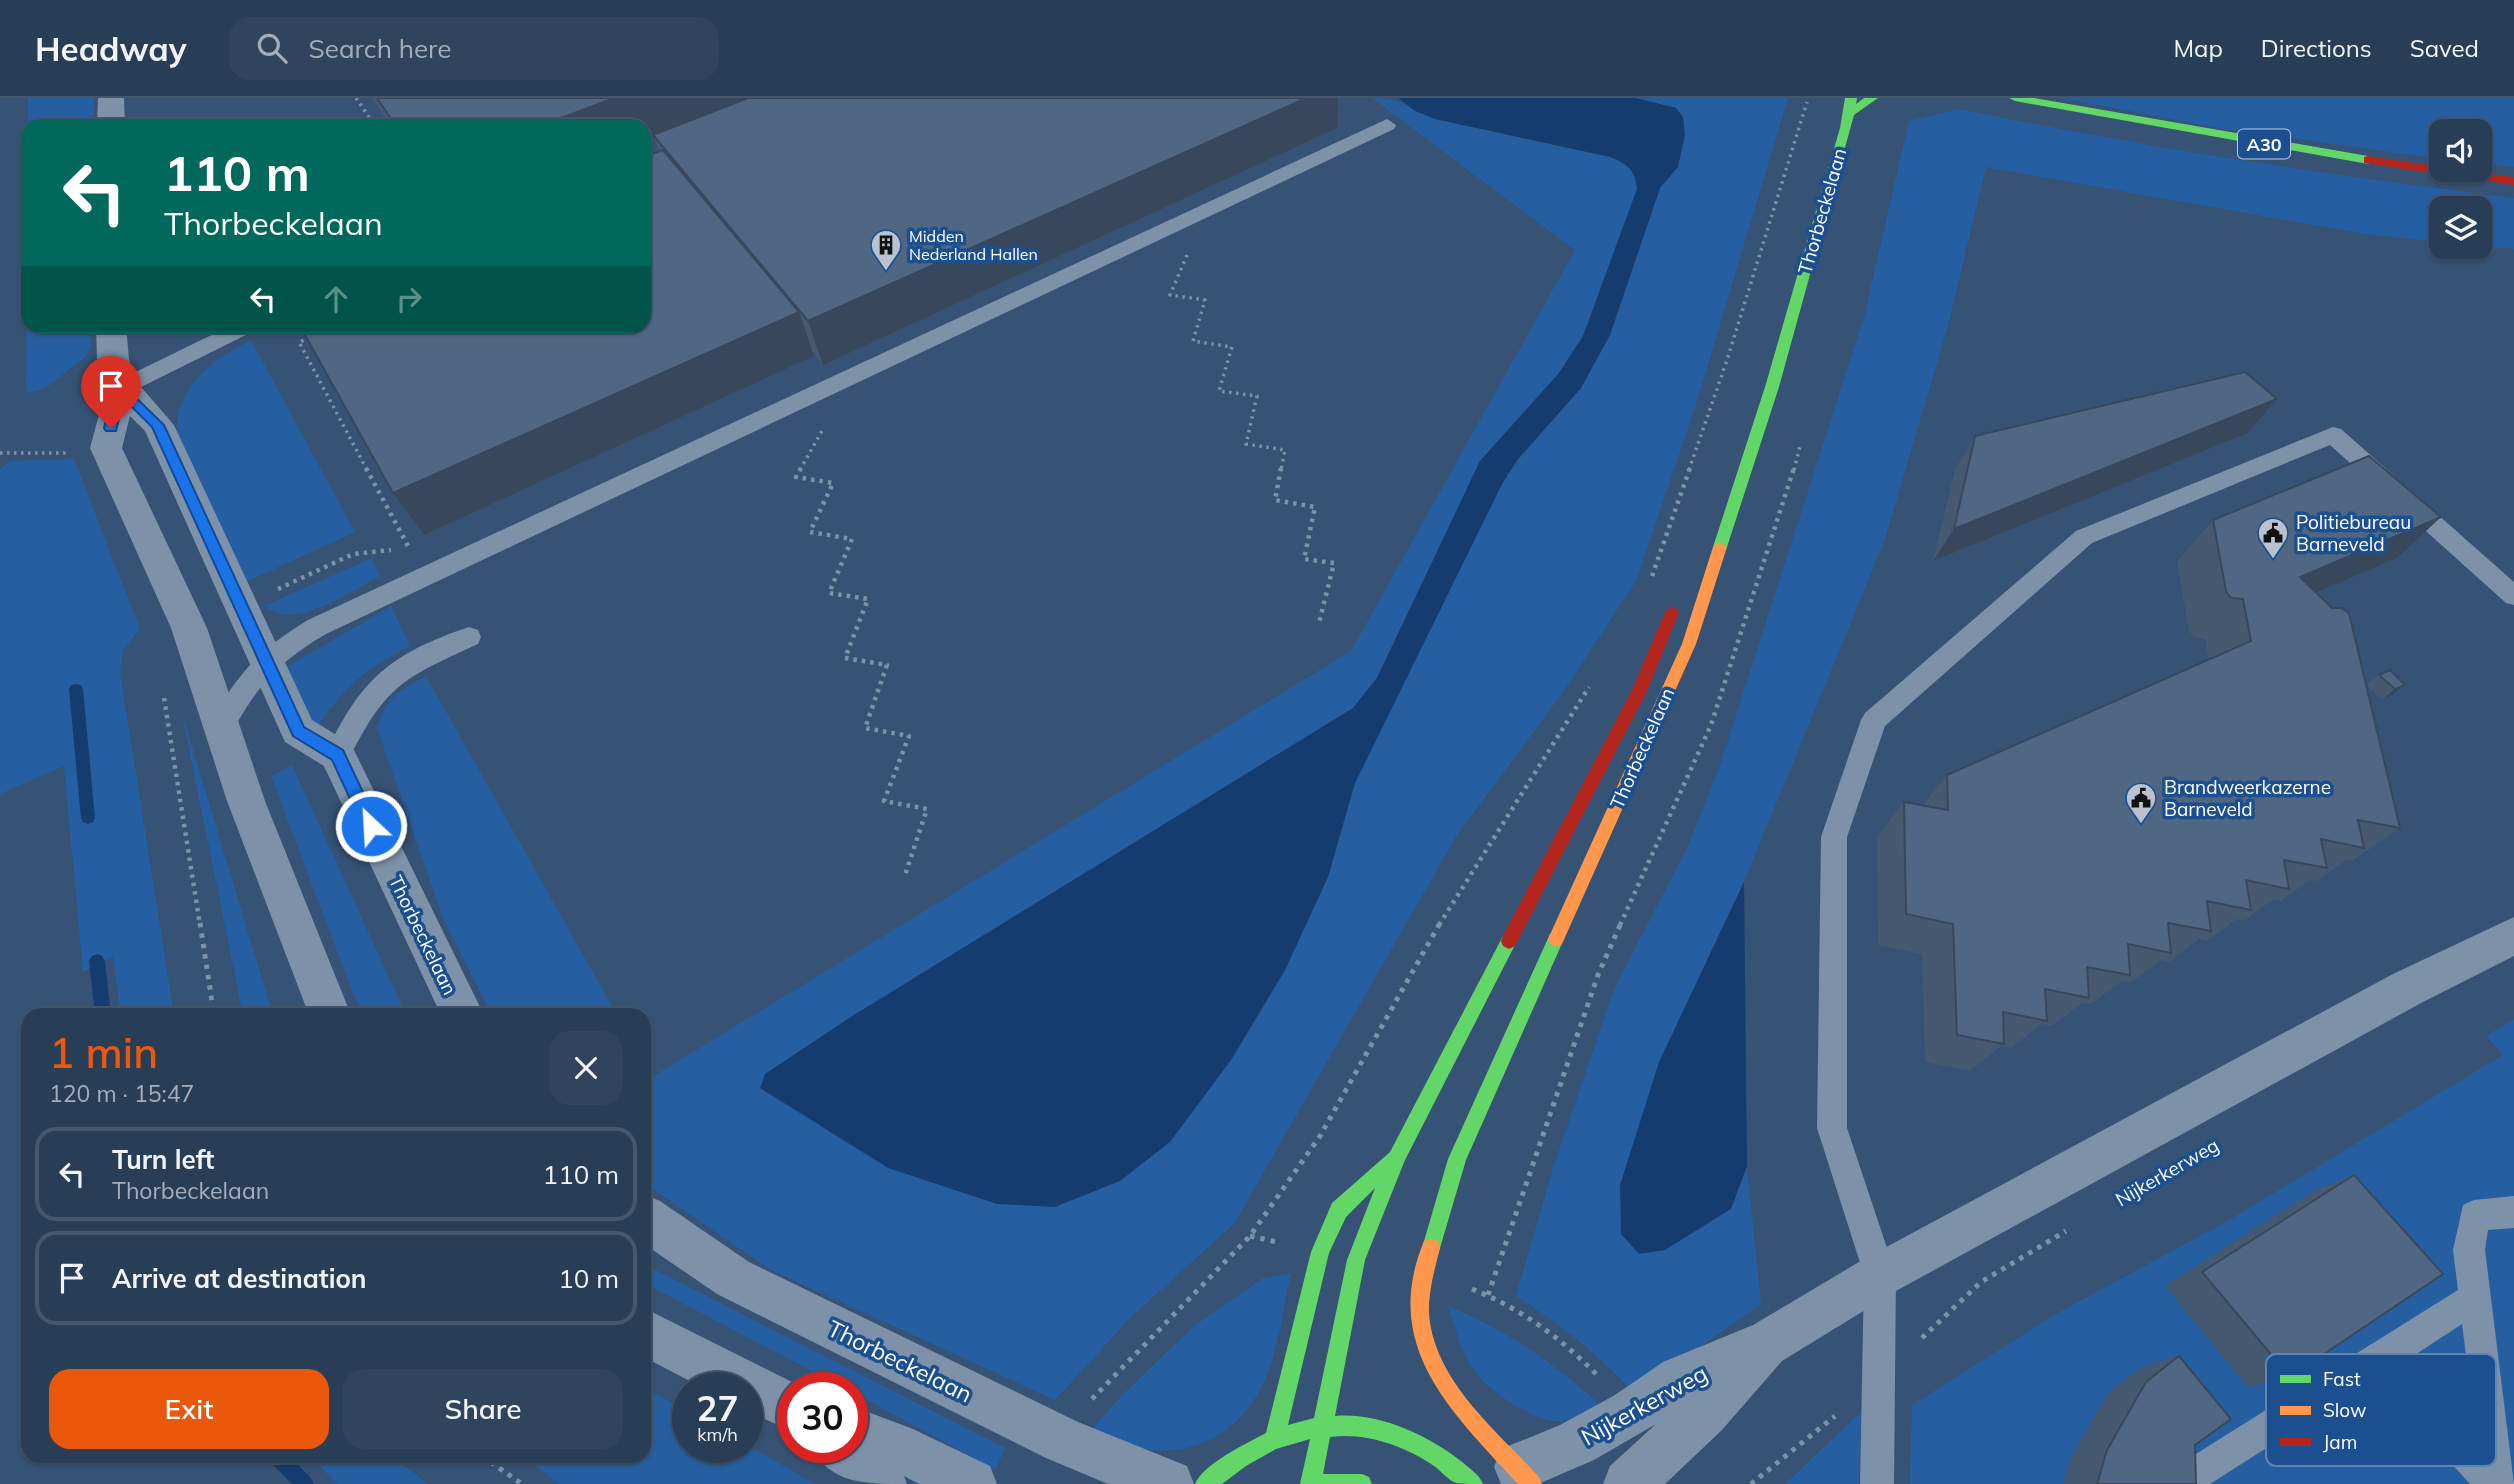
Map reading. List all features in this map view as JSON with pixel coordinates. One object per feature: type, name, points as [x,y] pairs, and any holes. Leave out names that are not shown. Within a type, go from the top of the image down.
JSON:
[{"type":"main road","name":"Thorbeckelaan","points":[[1830,118],[1840,98]]},
{"type":"main road","points":[[1850,106],[1872,98]]},
{"type":"main road","name":"A30","points":[[2015,98],[2307,151],[2514,181]]},
{"type":"main road","name":"Thorbeckelaan","points":[[1498,1479],[1479,1427],[1443,1383],[1430,1359],[1420,1322],[1424,1274],[1457,1159],[1689,644],[1772,387],[1850,106]]},
{"type":"main road","name":"Thorbeckelaan","points":[[1310,1484],[1356,1260],[1398,1155],[1639,691],[1680,591]]},
{"type":"main road","name":"Thorbeckelaan","points":[[1276,1435],[1320,1252],[1339,1210],[1398,1155]]},
{"type":"main road","points":[[1205,1484],[1247,1450],[1276,1435],[1322,1425],[1363,1426],[1404,1436],[1440,1456],[1498,1479]]},
{"type":"main road","points":[[1310,1484],[1363,1484]]},
{"type":"street","points":[[111,98],[111,119]]},
{"type":"street","points":[[111,333],[111,355],[121,387],[158,425],[243,605],[264,661],[298,731],[338,755]]},
{"type":"street","points":[[121,387],[106,448],[189,628],[220,730],[326,1008]]},
{"type":"street","name":"Thorbeckelaan","points":[[338,755],[460,1008]]},
{"type":"street","name":"Nijkerkerweg","points":[[1498,1479],[1577,1443],[1632,1412],[1680,1379],[1769,1343],[1880,1275],[2408,988],[2514,936]]},
{"type":"street","name":"Thorbeckelaan","points":[[651,1222],[733,1278],[1063,1441],[1168,1484]]},
{"type":"street","points":[[651,1336],[777,1401]]},
{"type":"street","name":"Nijkerkerweg","points":[[1628,1484],[1705,1413],[1769,1343]]},
{"type":"street","points":[[868,1436],[896,1446],[972,1484]]},
{"type":"street","points":[[856,1463],[882,1484]]},
{"type":"lane","points":[[220,730],[235,700],[264,661],[317,626],[1387,125]]},
{"type":"lane","points":[[121,387],[233,333]]},
{"type":"lane","points":[[1877,1484],[1880,1275],[1832,1128],[1834,837],[1874,720],[2084,537],[2333,435],[2514,596]]},
{"type":"lane","points":[[338,755],[354,716],[369,695],[397,671],[469,637]]},
{"type":"lane","points":[[2482,1354],[2469,1250],[2474,1216],[2514,1212]]},
{"type":"lane","points":[[2382,1354],[2475,1298]]},
{"type":"lane","points":[[2179,1484],[2266,1428]]},
{"type":"lane","points":[[2496,1461],[2499,1484]]},
{"type":"lane","points":[[2477,1466],[2493,1484]]},
{"type":"path","points":[[356,98],[370,119]]},
{"type":"path","points":[[1646,588],[1727,360],[1809,98]]},
{"type":"path","points":[[1168,228],[1190,249],[1170,295],[1205,300],[1193,341],[1232,347],[1219,391],[1257,396],[1246,444],[1285,450],[1275,500],[1315,506],[1304,559],[1334,563],[1319,624]]},
{"type":"path","points":[[319,334],[299,342],[409,548]]},
{"type":"path","points":[[809,397],[828,422],[796,477],[833,482],[810,532],[852,540],[829,593],[869,599],[845,658],[887,665],[865,728],[909,736],[884,801],[928,809],[905,876]]},
{"type":"path","points":[[1063,1441],[1096,1393],[1250,1236],[1320,1136],[1457,893],[1596,676]]},
{"type":"path","points":[[1751,1484],[1878,1380],[1981,1282],[2074,1226]]},
{"type":"path","points":[[492,1463],[522,1484]]},
{"type":"shaded area","points":[[28,98],[94,98],[94,119],[28,119]]},
{"type":"shaded area","points":[[1372,98],[1399,102],[1435,119],[1610,157],[1629,168],[1637,189],[1583,336],[1559,373],[1480,461],[1377,678],[1353,708],[854,1015],[765,1074],[1231,1060],[1285,970],[1328,877],[1355,783],[1502,484],[1518,460],[1581,388],[1610,335],[1660,188],[1678,167],[1676,108],[1636,98],[1788,98],[1695,408],[1636,581],[1561,695],[1457,835],[1234,1224],[1131,1317],[1055,1400],[771,1270],[651,1188],[651,1075],[1351,651],[1575,250]]},
{"type":"shaded area","points":[[1398,98],[1636,98],[1676,108],[1683,117],[1685,135],[1678,167],[1660,188],[1610,335],[1581,388],[1518,459],[1502,484],[1355,783],[1328,877],[1285,970],[1231,1060],[1170,1142],[1120,1181],[1055,1207],[997,1204],[888,1168],[760,1088],[765,1074],[854,1015],[1353,708],[1377,678],[1480,461],[1559,373],[1583,336],[1637,189],[1629,168],[1610,157],[1435,119],[1415,111]]},
{"type":"shaded area","points":[[2061,98],[2514,98],[2514,167],[2492,165],[2492,119],[2429,119],[2429,157],[2224,129]]},
{"type":"shaded area","points":[[1959,109],[2236,159],[2514,198],[2514,249],[2492,247],[2492,196],[2429,196],[2429,241],[2365,234],[1986,167],[1948,326],[1884,542],[1744,882],[1659,1062],[1731,1209],[1747,1166],[1761,1304],[1634,1393],[1578,1341],[1516,1296],[1554,1165],[1615,987],[1688,846],[1721,762],[1864,317],[1909,121]]},
{"type":"shaded area","points":[[26,333],[91,333],[91,347],[86,356],[46,388],[26,393]]},
{"type":"shaded area","points":[[251,340],[355,532],[246,582],[177,434],[178,417],[189,388],[210,366]]},
{"type":"shaded area","points":[[74,459],[140,629],[123,650],[120,672],[173,1008],[120,1008],[113,957],[83,972],[64,766],[0,794],[0,469],[11,461]]},
{"type":"shaded area","points":[[372,558],[380,576],[339,599],[307,612],[291,614],[277,613],[264,606]]},
{"type":"shaded area","points":[[391,606],[410,646],[367,671],[337,701],[316,729],[285,668]]},
{"type":"shaded area","points":[[426,676],[613,1008],[489,1008],[487,1005],[444,921],[377,728],[389,702],[408,686]]},
{"type":"shaded area","points":[[181,710],[271,1008],[242,1008]]},
{"type":"shaded area","points":[[292,765],[403,1008],[361,1008],[354,996],[271,776]]},
{"type":"shaded area","points":[[1744,882],[1747,1166],[1731,1209],[1665,1250],[1639,1254],[1621,1234],[1620,1185],[1659,1062]]},
{"type":"shaded area","points":[[2514,1019],[2514,1484],[1910,1484],[1912,1405],[2054,1315],[2224,1223],[2503,1055],[2486,1036]]},
{"type":"shaded area","points":[[651,1268],[856,1372],[814,1372],[651,1287]]},
{"type":"shaded area","points":[[1291,1273],[1279,1335],[1268,1372],[1247,1410],[1233,1424],[1217,1436],[1199,1444],[1159,1451],[1131,1447],[1092,1429],[1123,1394],[1194,1326],[1263,1278]]},
{"type":"shaded area","points":[[1448,1306],[1530,1349],[1602,1406],[1572,1419],[1555,1421],[1535,1415],[1503,1397],[1479,1377],[1471,1366]]},
{"type":"shaded area","points":[[868,1378],[1005,1448],[996,1470],[868,1401]]},
{"type":"shaded area","points":[[651,1391],[672,1403],[672,1463],[763,1463],[763,1454],[816,1484],[560,1484],[532,1463],[651,1463]]},
{"type":"shaded area","points":[[1861,1412],[1859,1484],[1785,1484]]},
{"type":"shaded area","points":[[317,1463],[400,1463],[428,1484],[337,1484]]},
{"type":"building","points":[[377,98],[614,98],[558,119],[391,119]]},
{"type":"building","name":"Midden Nederland Hallen","points":[[748,98],[1306,98],[808,321],[653,135]]},
{"type":"building","points":[[663,150],[799,312],[393,493],[304,333],[651,333],[651,154]]},
{"type":"building","points":[[2245,372],[2277,399],[1954,529],[1975,436]]},
{"type":"building","points":[[2369,456],[2441,517],[2300,577],[2332,608],[2341,608],[2349,613],[2400,828],[2358,820],[2364,848],[2321,839],[2327,868],[2284,860],[2289,889],[2246,880],[2251,910],[2207,901],[2211,931],[2168,923],[2171,953],[2128,944],[2130,975],[2087,967],[2089,998],[2045,989],[2047,1021],[2003,1012],[2004,1044],[1957,1035],[1953,924],[1906,914],[1904,802],[1948,810],[1947,775],[2251,641],[2243,599],[2231,598],[2226,591],[2213,520]]},
{"type":"building","points":[[2390,670],[2405,685],[2395,689],[2379,675]]},
{"type":"building","points":[[2354,1175],[2443,1274],[2324,1354],[2271,1354],[2202,1272]]},
{"type":"building","points":[[2179,1356],[2231,1419],[2195,1445],[2196,1484],[2097,1484],[2107,1450],[2146,1382]]},
{"type":"waterway","points":[[76,689],[88,818]]},
{"type":"waterway","points":[[97,961],[102,1008]]},
{"type":"waterway","points":[[283,1463],[305,1484]]},
{"type":"traffic: fast","points":[[1720,547],[1772,387],[1846,128],[1851,98]]},
{"type":"traffic: fast","points":[[1849,113],[1872,98]]},
{"type":"traffic: fast","points":[[2015,98],[2368,160]]},
{"type":"traffic: fast","points":[[1431,1248],[1457,1159],[1556,939]]},
{"type":"traffic: fast","points":[[1311,1483],[1356,1260],[1398,1155],[1509,941]]},
{"type":"traffic: fast","points":[[1276,1435],[1320,1252],[1339,1210],[1391,1161]]},
{"type":"traffic: fast","points":[[1205,1484],[1238,1459],[1272,1441],[1306,1430],[1339,1426],[1373,1429],[1407,1440],[1440,1458],[1473,1484]]},
{"type":"traffic: fast","points":[[1310,1484],[1362,1484]]},
{"type":"traffic: slow","points":[[1556,939],[1689,644],[1720,547]]},
{"type":"traffic: slow","points":[[1431,1248],[1420,1304],[1420,1322],[1425,1345],[1448,1389],[1464,1410],[1532,1484]]},
{"type":"traffic: jam","points":[[2368,160],[2514,181]]},
{"type":"traffic: jam","points":[[1509,941],[1639,691],[1672,612]]},
{"type":"place","name":"Midden Nederland Hallen","points":[[886,272]]},
{"type":"place","name":"Politiebureau Barneveld","points":[[2273,560]]},
{"type":"place","name":"Brandweerkazerne Barneveld","points":[[2141,825]]},
{"type":"route","points":[[111,428],[121,387],[158,425],[243,605],[264,661],[298,731],[338,755],[371,826]]}]
